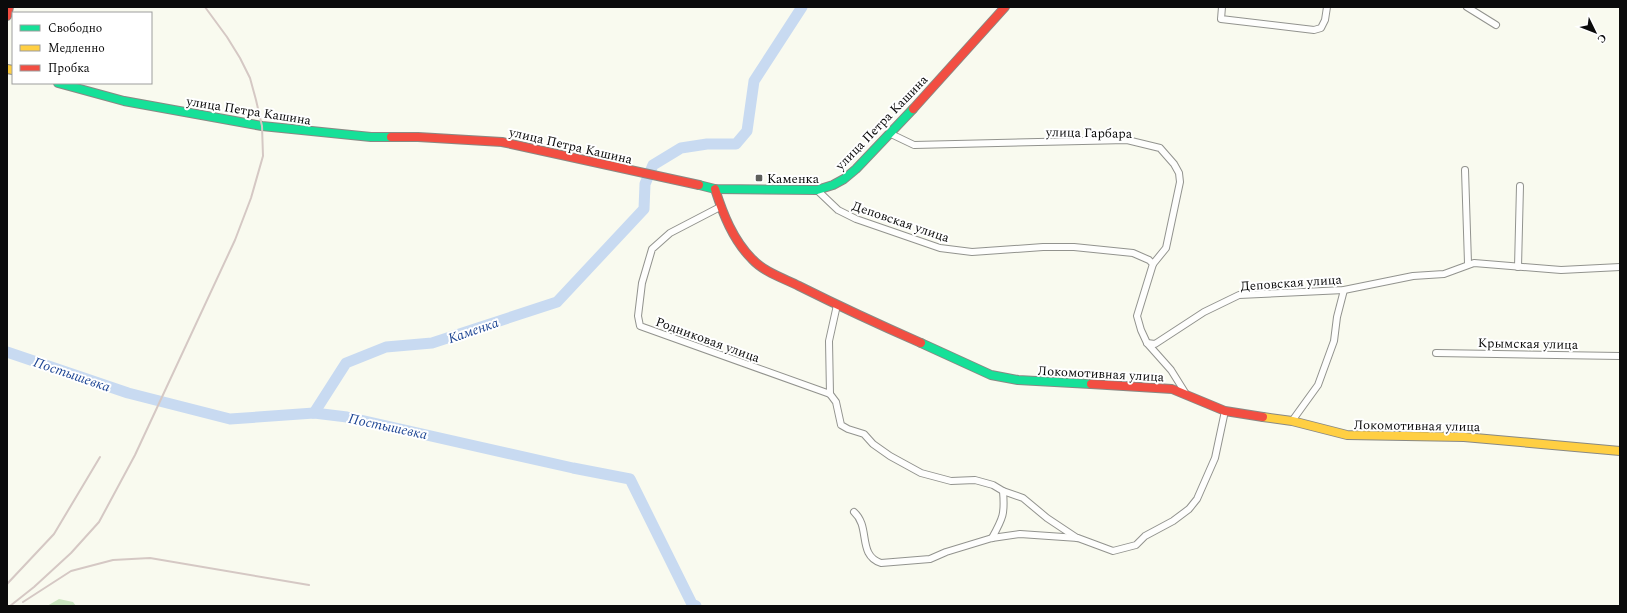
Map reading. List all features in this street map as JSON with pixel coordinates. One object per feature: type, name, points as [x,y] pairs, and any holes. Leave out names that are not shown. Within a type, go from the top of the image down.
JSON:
[{"type":"main road","points":[[7,16],[9,7]]},
{"type":"main road","name":"улица Петра Кашина","points":[[62,84],[124,101],[262,126],[371,137],[418,137],[502,142],[715,190],[817,190],[833,186],[844,179],[891,134],[1005,7]]},
{"type":"main road","name":"Локомотивная улица","points":[[715,190],[720,208],[733,233],[749,258],[760,266],[837,305],[991,375],[1018,380],[1172,389],[1225,411],[1292,421],[1347,435],[1464,437],[1620,451]]},
{"type":"street","points":[[1222,7],[1221,19],[1314,30],[1321,28],[1325,20],[1328,7]]},
{"type":"street","points":[[1467,7],[1496,25]]},
{"type":"street","name":"улица Гарбара","points":[[891,134],[914,145],[1127,140],[1160,148],[1179,173],[1180,182],[1166,248],[1153,264]]},
{"type":"street","points":[[1465,170],[1468,264]]},
{"type":"street","points":[[1518,266],[1520,186]]},
{"type":"street","name":"Деповская улица","points":[[817,190],[838,210],[856,219],[940,248],[972,252],[1043,247],[1074,247],[1133,254],[1149,260],[1153,264]]},
{"type":"street","name":"Родниковая улица","points":[[720,208],[670,234],[652,249],[642,283],[638,316],[640,326],[830,394]]},
{"type":"street","name":"Деповская улица","points":[[1147,343],[1155,344],[1204,312],[1240,295],[1344,290],[1413,276],[1444,274],[1474,263],[1561,270],[1620,267]]},
{"type":"street","points":[[1153,264],[1137,316],[1147,343],[1171,370],[1186,394]]},
{"type":"street","points":[[1292,421],[1318,385],[1334,341],[1337,317],[1344,290]]},
{"type":"street","points":[[837,305],[829,341],[830,394],[836,402],[841,425],[864,434],[872,444],[921,473],[951,481],[975,480],[993,485],[1003,491],[1023,498],[1048,518],[1078,538],[1113,551],[1136,546],[1145,536],[1173,521],[1189,509],[1197,499],[1215,458],[1225,411]]},
{"type":"street","name":"Крымская улица","points":[[1436,353],[1620,356]]},
{"type":"street","points":[[992,538],[1003,517],[1005,508],[1003,491]]},
{"type":"street","points":[[854,512],[862,526],[867,552],[874,560],[881,563],[930,559],[946,552],[992,538],[1020,534],[1078,538]]},
{"type":"green space","points":[[59,599],[73,602],[76,606],[47,606]]},
{"type":"waterway","name":"Каменка","points":[[314,413],[346,363],[386,347],[432,343],[557,302],[644,209],[645,184],[653,165],[681,148],[707,144],[736,144],[747,131],[754,81],[802,7]]},
{"type":"waterway","name":"Постышевка","points":[[7,352],[128,393],[230,419],[314,413],[347,417],[573,468],[630,479],[692,604],[696,606]]},
{"type":"railway","points":[[10,606],[34,587],[71,553],[99,522],[135,455],[235,240],[251,198],[263,156],[262,126],[256,100],[250,78],[240,58],[205,7]]},
{"type":"railway","points":[[7,584],[54,534],[100,457]]},
{"type":"railway","points":[[23,602],[71,571],[113,560],[150,558],[309,585]]},
{"type":"traffic: fast","points":[[62,84],[124,101],[262,126],[371,137],[391,137]]},
{"type":"traffic: fast","points":[[699,185],[715,189],[817,190],[833,185],[844,179],[856,169],[913,109]]},
{"type":"traffic: fast","points":[[921,343],[991,375],[1018,380],[1091,384]]},
{"type":"traffic: slow","points":[[7,69],[12,70]]},
{"type":"traffic: slow","points":[[1263,417],[1292,421],[1347,435],[1464,437],[1620,451]]},
{"type":"traffic: jam","points":[[7,16],[9,7]]},
{"type":"traffic: jam","points":[[913,109],[1005,7]]},
{"type":"traffic: jam","points":[[391,137],[418,137],[502,142],[699,185]]},
{"type":"traffic: jam","points":[[715,189],[721,208],[739,244],[745,252],[762,268],[921,343]]},
{"type":"traffic: jam","points":[[1091,384],[1172,389],[1225,411],[1263,417]]},
{"type":"place","name":"Каменка","points":[[759,178]]}]
